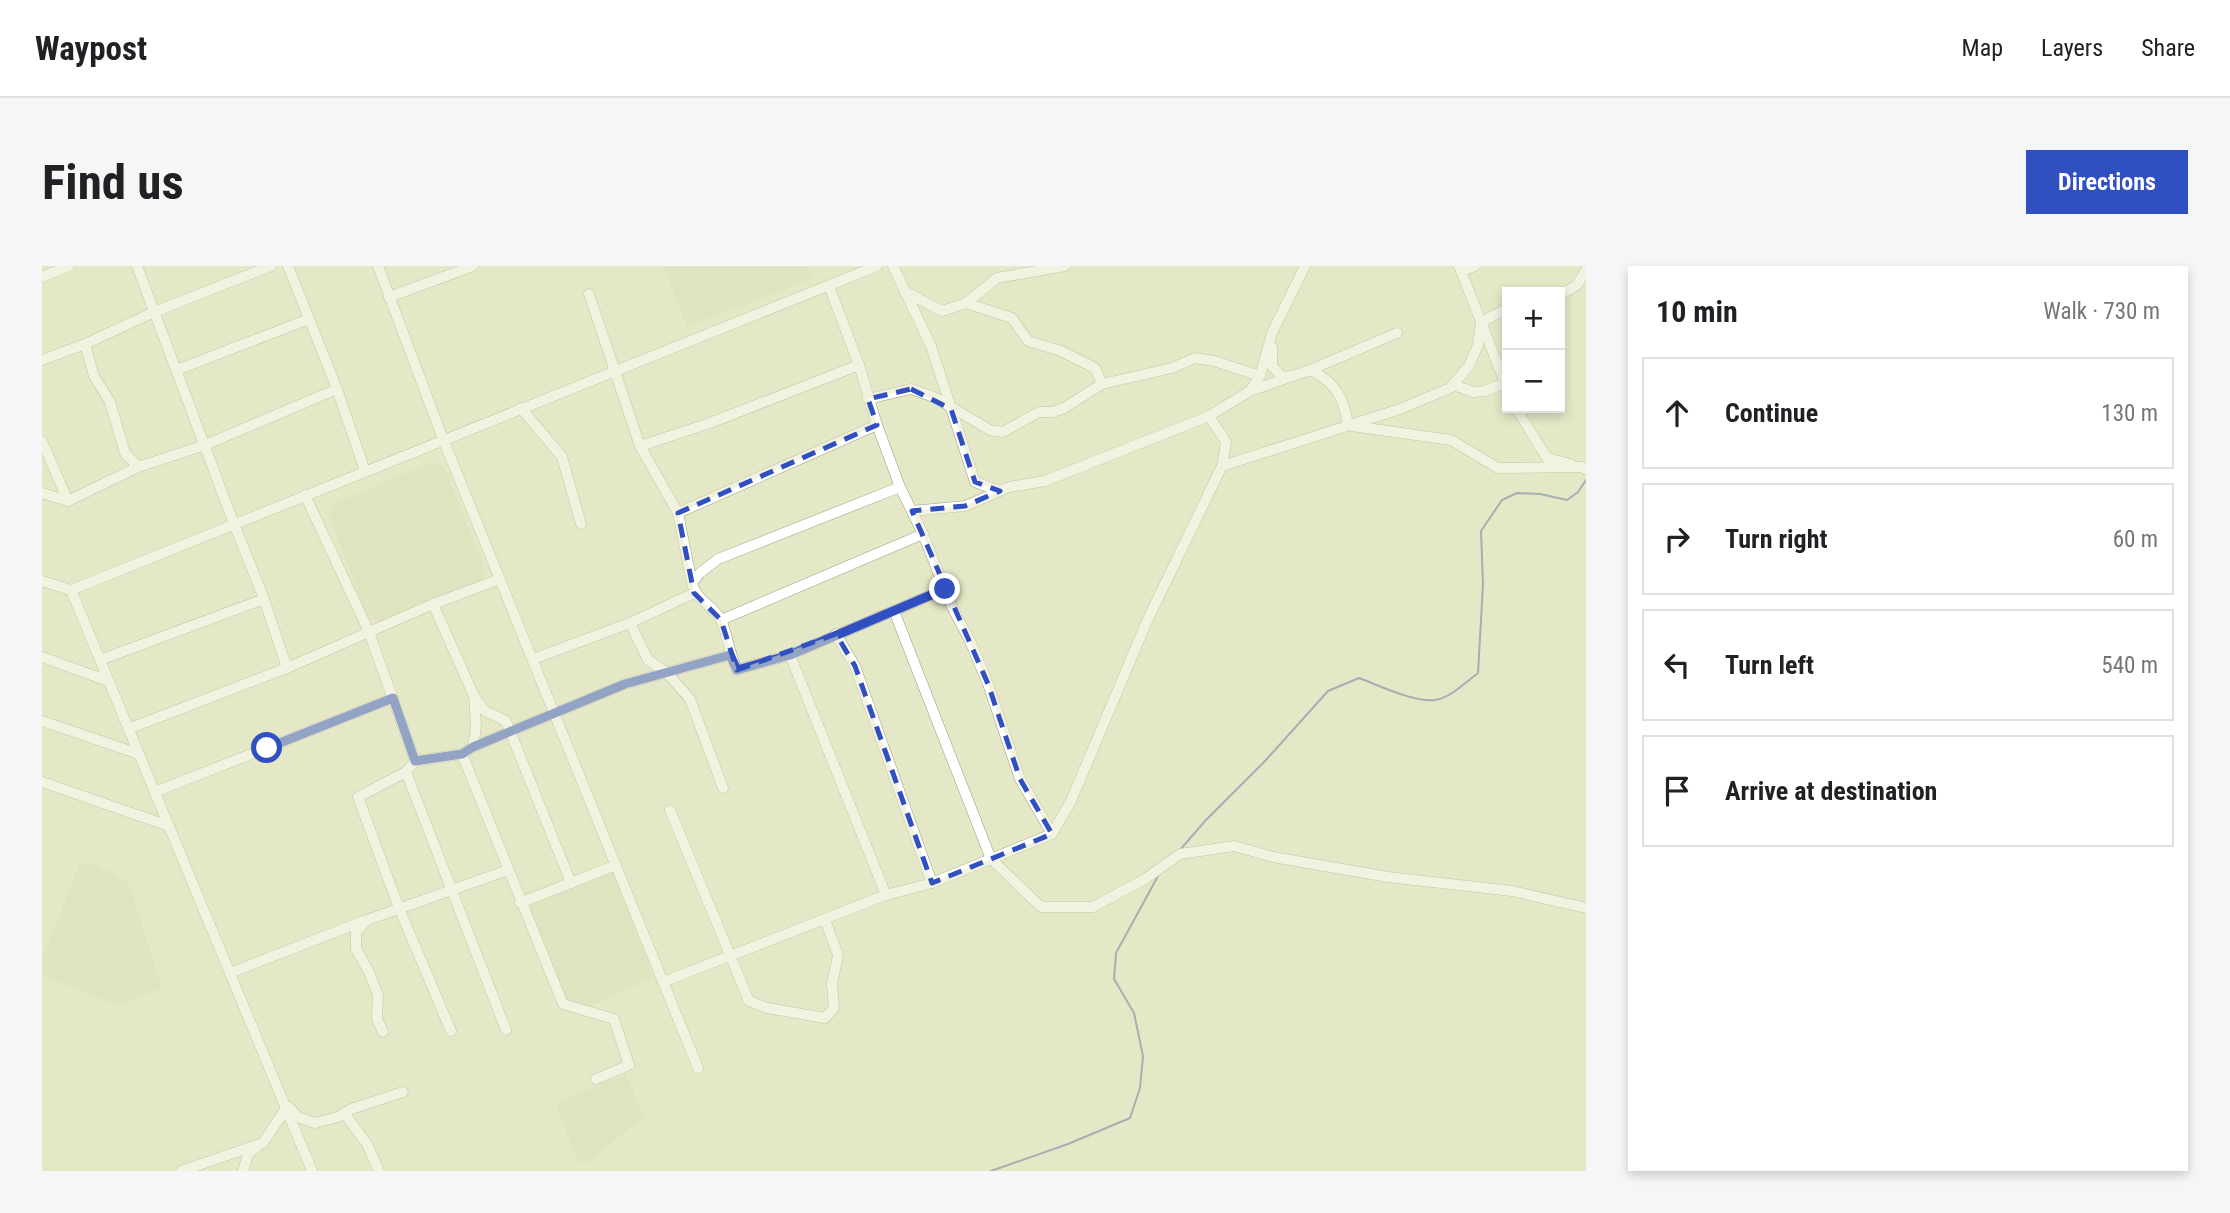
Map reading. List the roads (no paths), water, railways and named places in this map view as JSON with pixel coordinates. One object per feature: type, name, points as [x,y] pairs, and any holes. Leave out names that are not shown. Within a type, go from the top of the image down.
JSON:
[{"type":"street","points":[[42,277],[54,269],[69,266]]},
{"type":"street","points":[[137,266],[264,599],[287,668]]},
{"type":"street","points":[[42,360],[271,266]]},
{"type":"street","points":[[288,266],[337,389],[365,471]]},
{"type":"street","points":[[378,266],[443,439],[698,1068]]},
{"type":"street","points":[[389,296],[473,266]]},
{"type":"street","points":[[42,581],[71,590],[877,266]]},
{"type":"street","points":[[893,266],[931,346],[975,482],[1000,491]]},
{"type":"street","points":[[904,291],[942,311],[966,303],[997,278],[1065,266]]},
{"type":"street","points":[[1250,391],[1260,376],[1272,333],[1305,266]]},
{"type":"street","points":[[1475,266],[1460,268],[1502,375]]},
{"type":"street","points":[[1565,292],[1577,285],[1586,270]]},
{"type":"street","points":[[829,286],[900,487],[988,684],[1020,779],[1052,834]]},
{"type":"street","points":[[589,294],[640,446],[678,513],[693,588],[721,620],[737,670],[790,655],[945,589]]},
{"type":"street","points":[[966,303],[1012,318],[1028,341],[1061,351],[1095,368],[1102,384]]},
{"type":"street","points":[[1481,322],[1502,312]]},
{"type":"street","points":[[177,370],[309,319]]},
{"type":"street","points":[[1222,466],[1400,409],[1454,385],[1469,366],[1478,345],[1481,322]]},
{"type":"street","points":[[1272,333],[1272,366],[1282,377],[1291,376]]},
{"type":"street","points":[[912,511],[965,506],[1009,487],[1045,481],[1209,416],[1250,391],[1310,370],[1397,333]]},
{"type":"street","points":[[85,344],[94,376],[110,402],[125,453],[138,467]]},
{"type":"street","points":[[868,399],[911,389],[934,397],[990,430],[1003,432],[1039,411],[1064,408],[1102,384],[1172,368],[1195,358],[1214,361],[1260,376]]},
{"type":"street","points":[[640,446],[709,423],[859,365]]},
{"type":"street","points":[[1310,370],[1332,383],[1346,408],[1348,425]]},
{"type":"street","points":[[1454,385],[1472,393],[1502,386]]},
{"type":"street","points":[[42,493],[68,501],[138,467],[205,445],[337,389]]},
{"type":"street","points":[[521,408],[562,457],[582,524]]},
{"type":"street","points":[[1519,413],[1547,458],[1584,468]]},
{"type":"street","points":[[663,982],[886,895],[932,883],[1052,834],[1071,801],[1147,621],[1222,466],[1226,442],[1209,416]]},
{"type":"street","points":[[678,513],[877,425]]},
{"type":"street","points":[[1348,425],[1451,440],[1498,468],[1584,468]]},
{"type":"street","points":[[42,441],[68,501]]},
{"type":"street","points":[[533,659],[630,623],[693,588],[700,573],[718,559],[900,487]]},
{"type":"street","points":[[305,495],[369,632],[415,761]]},
{"type":"street","points":[[721,620],[923,534]]},
{"type":"street","points":[[128,729],[287,668],[433,604],[500,579]]},
{"type":"street","points":[[71,590],[312,1171]]},
{"type":"street","points":[[100,660],[264,599]]},
{"type":"street","points":[[433,604],[474,696],[485,711],[506,721],[571,883]]},
{"type":"street","points":[[894,611],[991,859],[1041,907],[1093,907],[1145,879],[1180,854],[1234,846],[1273,857],[1388,877],[1513,891],[1586,908]]},
{"type":"street","points":[[630,623],[648,660],[667,673],[690,699],[723,788]]},
{"type":"street","points":[[836,634],[855,666],[932,883]]},
{"type":"street","points":[[451,1031],[358,797],[406,772],[415,761],[462,754],[625,684],[730,655]]},
{"type":"street","points":[[790,655],[886,895]]},
{"type":"street","points":[[42,657],[108,681]]},
{"type":"street","points":[[473,747],[476,726],[474,696]]},
{"type":"street","points":[[155,792],[393,698]]},
{"type":"street","points":[[42,721],[139,754]]},
{"type":"street","points":[[462,754],[563,1004],[614,1019],[629,1065],[596,1079]]},
{"type":"street","points":[[406,772],[506,1030]]},
{"type":"street","points":[[42,782],[169,826]]},
{"type":"street","points":[[670,810],[749,1001],[767,1009],[825,1018],[834,1008],[832,984],[838,955],[825,920]]},
{"type":"street","points":[[520,903],[616,865]]},
{"type":"street","points":[[230,973],[367,919],[508,870]]},
{"type":"street","points":[[367,919],[356,932],[356,949],[378,995],[377,1019],[383,1032]]},
{"type":"street","points":[[284,1103],[298,1117],[315,1123],[338,1118],[351,1109],[403,1092]]},
{"type":"street","points":[[243,1171],[248,1154],[263,1143],[284,1103]]},
{"type":"street","points":[[344,1114],[367,1144],[379,1171]]},
{"type":"street","points":[[181,1171],[263,1143]]},
{"type":"waterway","points":[[1180,850],[1328,691],[1359,678],[1407,696],[1435,700],[1452,693],[1478,673],[1483,584],[1481,531],[1502,500],[1517,493],[1540,494],[1567,500],[1578,492],[1586,480]]},
{"type":"waterway","points":[[991,1171],[1068,1144],[1130,1118],[1140,1088],[1143,1056],[1134,1013],[1114,979],[1116,953],[1158,876]]}]
